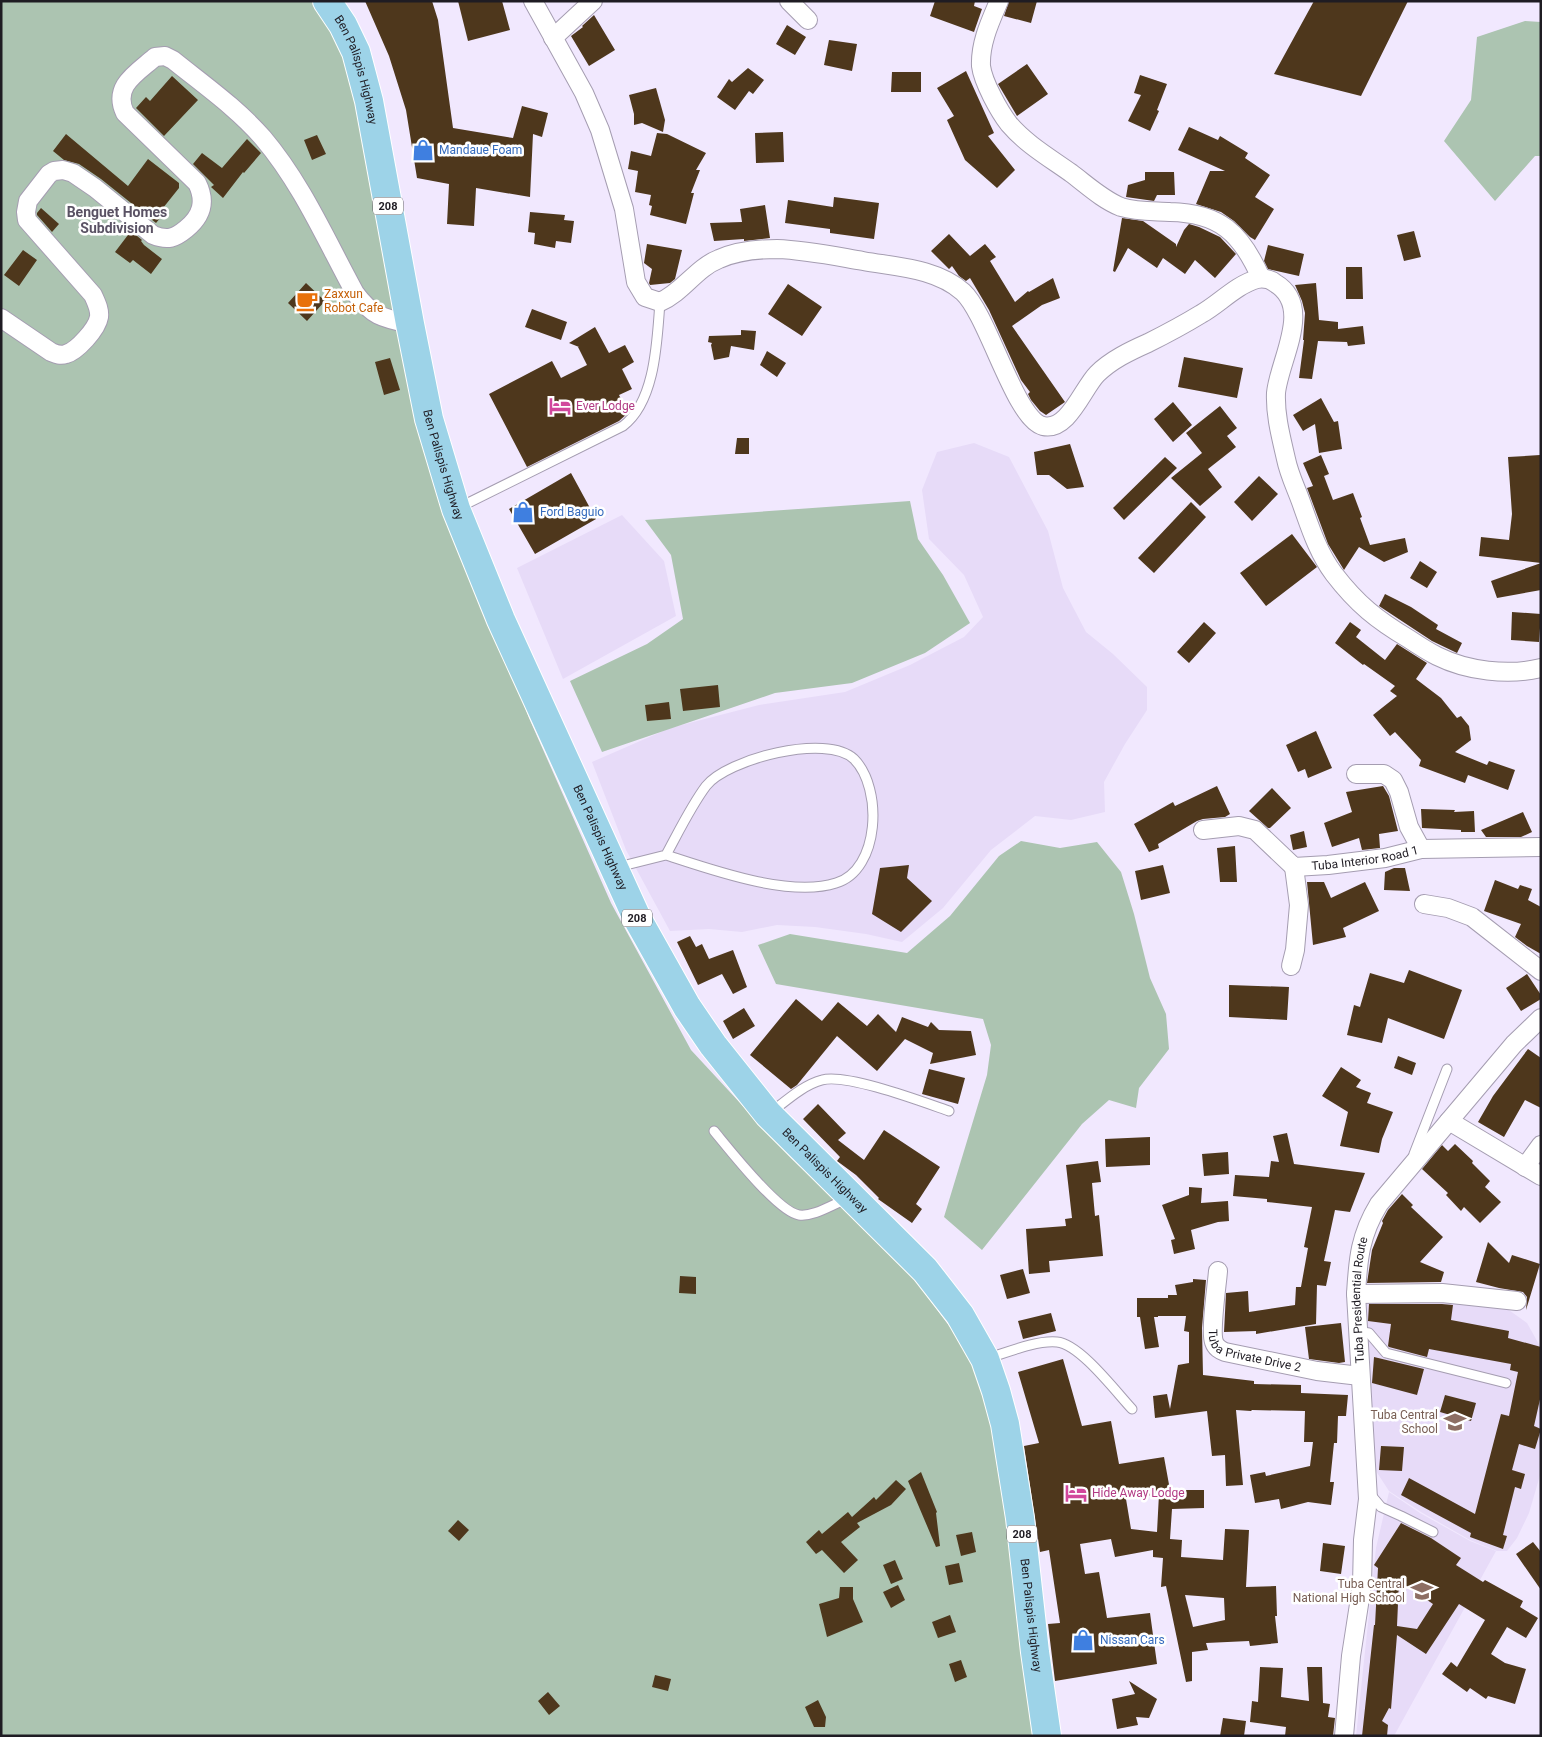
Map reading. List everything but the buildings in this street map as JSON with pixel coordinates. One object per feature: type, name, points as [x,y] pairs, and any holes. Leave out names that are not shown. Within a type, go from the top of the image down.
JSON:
[{"type":"main road","name":"Ben Palispis Highway","points":[[327,1],[344,25],[356,52],[369,101],[429,419],[456,509],[501,620],[637,918],[687,1007],[713,1045],[768,1114],[924,1270],[960,1315],[985,1359],[996,1391],[1008,1442],[1020,1518],[1035,1652],[1047,1736]]},
{"type":"street","points":[[533,1],[584,93],[600,130],[624,209],[636,282],[645,297],[660,302],[668,298],[704,267],[718,259],[746,251],[814,252],[925,272],[948,281],[965,293],[1029,416],[1036,423],[1051,427],[1060,424],[1067,417],[1089,384],[1110,363],[1187,322],[1246,284],[1261,278],[1274,282],[1285,290],[1291,299],[1294,310],[1293,327],[1276,390],[1277,418],[1287,464],[1316,543],[1332,572],[1359,604],[1385,624],[1438,657],[1459,665],[1488,670],[1526,672],[1541,668]]},
{"type":"street","points":[[552,38],[593,1]]},
{"type":"street","points":[[789,1],[808,20]]},
{"type":"street","points":[[999,1],[984,37],[981,52],[981,68],[986,85],[1009,123],[1033,146],[1108,201],[1134,210],[1189,213],[1215,220],[1230,231],[1244,247],[1261,278]]},
{"type":"street","points":[[1,318],[57,355],[70,353],[96,327],[99,317],[98,306],[93,295],[27,220],[28,201],[48,174],[63,170],[73,173],[160,238],[175,238],[193,224],[201,211],[202,192],[197,183],[125,113],[122,105],[121,98],[127,82],[155,57],[159,56],[173,60],[246,119],[263,138],[295,182],[355,293],[363,304],[386,319],[410,324]]},
{"type":"street","points":[[1356,774],[1384,774],[1393,780],[1399,792],[1409,827],[1421,849]]},
{"type":"street","name":"Tuba Interior Road 1","points":[[1203,830],[1239,826],[1255,830],[1294,867],[1385,858],[1421,849],[1541,847]]},
{"type":"street","points":[[1291,966],[1295,950],[1299,905],[1294,867]]},
{"type":"street","points":[[1424,904],[1448,908],[1472,917],[1541,971]]},
{"type":"street","name":"Tuba Presidential Route","points":[[1344,1736],[1351,1656],[1362,1585],[1363,1540],[1368,1492],[1356,1294],[1358,1263],[1363,1238],[1368,1221],[1379,1204],[1514,1044],[1541,1018]]},
{"type":"street","points":[[1449,1121],[1541,1176]]},
{"type":"street","points":[[1524,1167],[1541,1145]]},
{"type":"street","name":"Tuba Private Drive 2","points":[[1218,1271],[1213,1331],[1214,1344],[1218,1348],[1225,1352],[1317,1371],[1360,1376]]},
{"type":"street","points":[[1356,1294],[1442,1293],[1517,1301]]},
{"type":"lane","points":[[456,509],[623,426],[631,420],[648,387],[654,364],[660,302]]},
{"type":"lane","points":[[614,867],[666,855],[725,874],[774,884],[814,887],[837,883],[851,876],[862,865],[874,819],[872,793],[864,773],[853,758],[838,750],[820,748],[761,756],[719,775],[706,786],[666,855]]},
{"type":"lane","points":[[1408,1170],[1447,1069]]},
{"type":"lane","points":[[768,1114],[808,1086],[824,1079],[841,1079],[869,1085],[949,1111]]},
{"type":"lane","points":[[714,1131],[780,1205],[799,1215],[813,1213],[851,1196]]},
{"type":"lane","points":[[1357,1331],[1369,1333],[1386,1353],[1506,1383]]},
{"type":"lane","points":[[985,1359],[1046,1342],[1058,1342],[1070,1346],[1089,1362],[1132,1409]]},
{"type":"lane","points":[[1368,1492],[1381,1507],[1433,1532]]},
{"type":"shaded area","points":[[974,443],[1009,457],[1048,531],[1063,588],[1086,632],[1113,654],[1147,687],[1147,710],[1104,782],[1105,812],[1071,820],[1035,816],[991,850],[943,908],[902,942],[866,934],[815,927],[777,925],[742,932],[709,929],[670,931],[626,850],[592,762],[670,728],[759,705],[845,692],[910,665],[964,637],[983,617],[964,575],[929,539],[922,490],[937,452]]},
{"type":"shaded area","points":[[622,515],[664,561],[676,616],[563,679],[517,568]]},
{"type":"shaded area","name":"Tuba Central School","points":[[1367,1300],[1459,1302],[1506,1308],[1527,1323],[1541,1348],[1541,1472],[1529,1513],[1517,1538],[1507,1551],[1497,1551],[1470,1540],[1421,1512],[1389,1491],[1376,1471],[1371,1444],[1366,1336]]},
{"type":"shaded area","name":"Tuba Central National High School","points":[[1389,1492],[1420,1513],[1470,1541],[1496,1551],[1394,1736],[1356,1736],[1376,1548]]},
{"type":"green space","points":[[1,1],[313,1],[340,39],[496,630],[529,718],[611,903],[691,1050],[791,1158],[903,1264],[950,1327],[975,1369],[995,1412],[1040,1736],[1,1736]]},
{"type":"green space","points":[[1525,21],[1541,22],[1541,156],[1535,156],[1495,201],[1444,141],[1471,100],[1477,37]]},
{"type":"green space","points":[[910,501],[918,539],[943,575],[970,623],[925,653],[852,683],[775,693],[602,752],[570,681],[647,644],[683,619],[671,555],[645,520]]},
{"type":"green space","points":[[1021,841],[1060,848],[1097,842],[1121,872],[1150,978],[1166,1014],[1169,1049],[1139,1088],[1136,1108],[1109,1100],[1082,1124],[982,1250],[944,1217],[987,1075],[991,1045],[983,1019],[776,984],[758,945],[790,934],[907,953],[950,916],[999,856]]},
{"type":"place","name":"Mandaue Foam","points":[[423,150]]},
{"type":"place","name":"Zaxxun Robot Cafe","points":[[307,301]]},
{"type":"place","name":"Ever Lodge","points":[[560,406]]},
{"type":"place","name":"Ford Baguio","points":[[523,512]]},
{"type":"place","name":"Tuba Central School","points":[[1455,1422]]},
{"type":"place","name":"Hide Away Lodge","points":[[1076,1493]]},
{"type":"place","name":"Tuba Central National High School","points":[[1422,1591]]},
{"type":"place","name":"Nissan Cars","points":[[1083,1640]]},
{"type":"district","name":"Benguet Homes Subdivision","points":[[117,220]]}]
